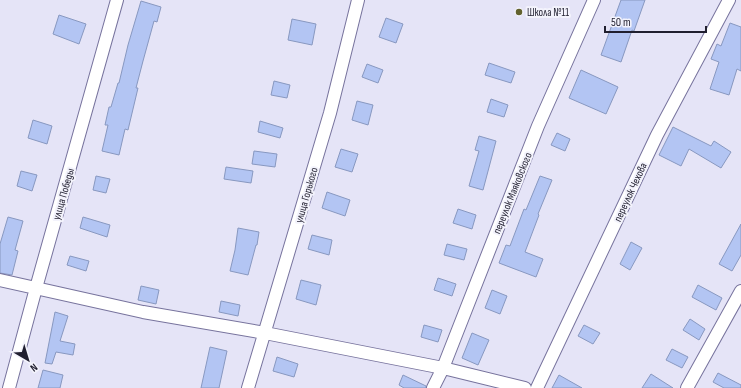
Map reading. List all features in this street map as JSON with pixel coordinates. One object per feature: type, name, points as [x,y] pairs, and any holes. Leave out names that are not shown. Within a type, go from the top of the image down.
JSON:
[{"type":"street","name":"улица Победы","points":[[9,388],[117,0]]},
{"type":"street","name":"улица Горького","points":[[248,388],[330,113],[358,0]]},
{"type":"street","name":"переулок Маяковского","points":[[433,388],[443,368],[538,126],[594,0]]},
{"type":"street","name":"переулок Чехова","points":[[537,388],[657,136],[729,0]]},
{"type":"street","points":[[0,280],[143,312],[265,333],[443,368],[525,388]]},
{"type":"street","points":[[686,388],[741,291]]},
{"type":"building","points":[[621,0],[645,0],[634,31],[632,30],[621,62],[601,55]]},
{"type":"building","points":[[141,1],[161,7],[157,22],[154,21],[136,88],[138,88],[128,130],[125,129],[119,155],[102,151],[108,125],[105,125],[109,107],[111,107],[119,83]]},
{"type":"building","points":[[59,15],[86,24],[79,44],[53,34]]},
{"type":"building","points":[[386,18],[403,24],[396,43],[379,37]]},
{"type":"building","points":[[292,19],[316,24],[312,45],[288,40]]},
{"type":"building","points":[[730,23],[741,27],[741,71],[737,69],[729,95],[710,89],[719,62],[711,59],[717,44],[721,46]]},
{"type":"building","points":[[489,63],[515,72],[511,83],[485,75]]},
{"type":"building","points":[[367,64],[383,70],[378,83],[362,77]]},
{"type":"building","points":[[581,70],[618,87],[606,114],[569,98]]},
{"type":"building","points":[[274,81],[290,85],[287,98],[271,95]]},
{"type":"building","points":[[491,99],[508,105],[504,117],[487,112]]},
{"type":"building","points":[[357,101],[373,105],[368,125],[352,120]]},
{"type":"building","points":[[33,120],[52,126],[47,144],[28,138]]},
{"type":"building","points":[[260,121],[283,128],[280,138],[258,132]]},
{"type":"building","points":[[673,127],[711,146],[714,141],[731,152],[721,168],[689,149],[681,166],[659,155]]},
{"type":"building","points":[[557,133],[570,139],[565,151],[551,145]]},
{"type":"building","points":[[479,136],[496,141],[483,190],[469,186],[479,151],[475,150]]},
{"type":"building","points":[[341,149],[358,154],[352,172],[335,167]]},
{"type":"building","points":[[254,151],[277,154],[275,167],[252,164]]},
{"type":"building","points":[[226,167],[253,171],[251,183],[224,179]]},
{"type":"building","points":[[21,171],[37,175],[32,191],[17,186]]},
{"type":"building","points":[[96,176],[110,179],[106,193],[93,190]]},
{"type":"building","points":[[540,176],[552,180],[525,252],[543,259],[536,277],[499,263],[506,245],[510,246],[524,209],[526,210]]},
{"type":"building","points":[[327,192],[350,200],[345,216],[322,208]]},
{"type":"building","points":[[458,209],[476,215],[472,229],[453,223]]},
{"type":"building","points":[[8,217],[23,221],[15,250],[18,251],[12,275],[0,273],[0,244]]},
{"type":"building","points":[[83,217],[110,225],[107,237],[80,228]]},
{"type":"building","points":[[741,224],[741,255],[732,271],[719,264]]},
{"type":"building","points":[[238,228],[259,232],[257,245],[248,275],[230,271]]},
{"type":"building","points":[[312,235],[332,240],[329,255],[308,249]]},
{"type":"building","points":[[631,242],[642,248],[630,270],[620,264]]},
{"type":"building","points":[[447,244],[467,249],[464,260],[444,255]]},
{"type":"building","points":[[70,256],[89,261],[86,271],[67,265]]},
{"type":"building","points":[[438,278],[456,284],[452,296],[434,290]]},
{"type":"building","points":[[301,280],[321,285],[316,305],[296,299]]},
{"type":"building","points":[[698,285],[722,298],[716,310],[692,297]]},
{"type":"building","points":[[141,286],[159,290],[156,304],[138,300]]},
{"type":"building","points":[[492,290],[507,296],[500,314],[485,308]]},
{"type":"building","points":[[221,301],[240,305],[238,316],[219,312]]},
{"type":"building","points":[[55,312],[68,316],[60,341],[75,344],[73,355],[56,352],[52,364],[45,363]]},
{"type":"building","points":[[690,319],[705,329],[699,340],[683,330]]},
{"type":"building","points":[[424,325],[442,330],[438,342],[421,337]]},
{"type":"building","points":[[584,325],[600,333],[593,344],[578,336]]},
{"type":"building","points":[[472,333],[489,340],[478,365],[462,358]]},
{"type":"building","points":[[210,347],[227,351],[219,388],[201,388]]},
{"type":"building","points":[[672,349],[688,357],[682,368],[666,360]]},
{"type":"building","points":[[277,357],[298,364],[294,377],[273,371]]},
{"type":"building","points":[[43,370],[63,375],[60,388],[38,388]]},
{"type":"building","points":[[718,373],[741,385],[741,388],[724,388],[713,382]]},
{"type":"building","points":[[651,374],[673,388],[642,388]]},
{"type":"building","points":[[403,375],[426,386],[426,388],[404,388],[399,385]]},
{"type":"building","points":[[559,375],[582,388],[552,388]]},
{"type":"place","name":"Школа №11","points":[[519,12]]}]
